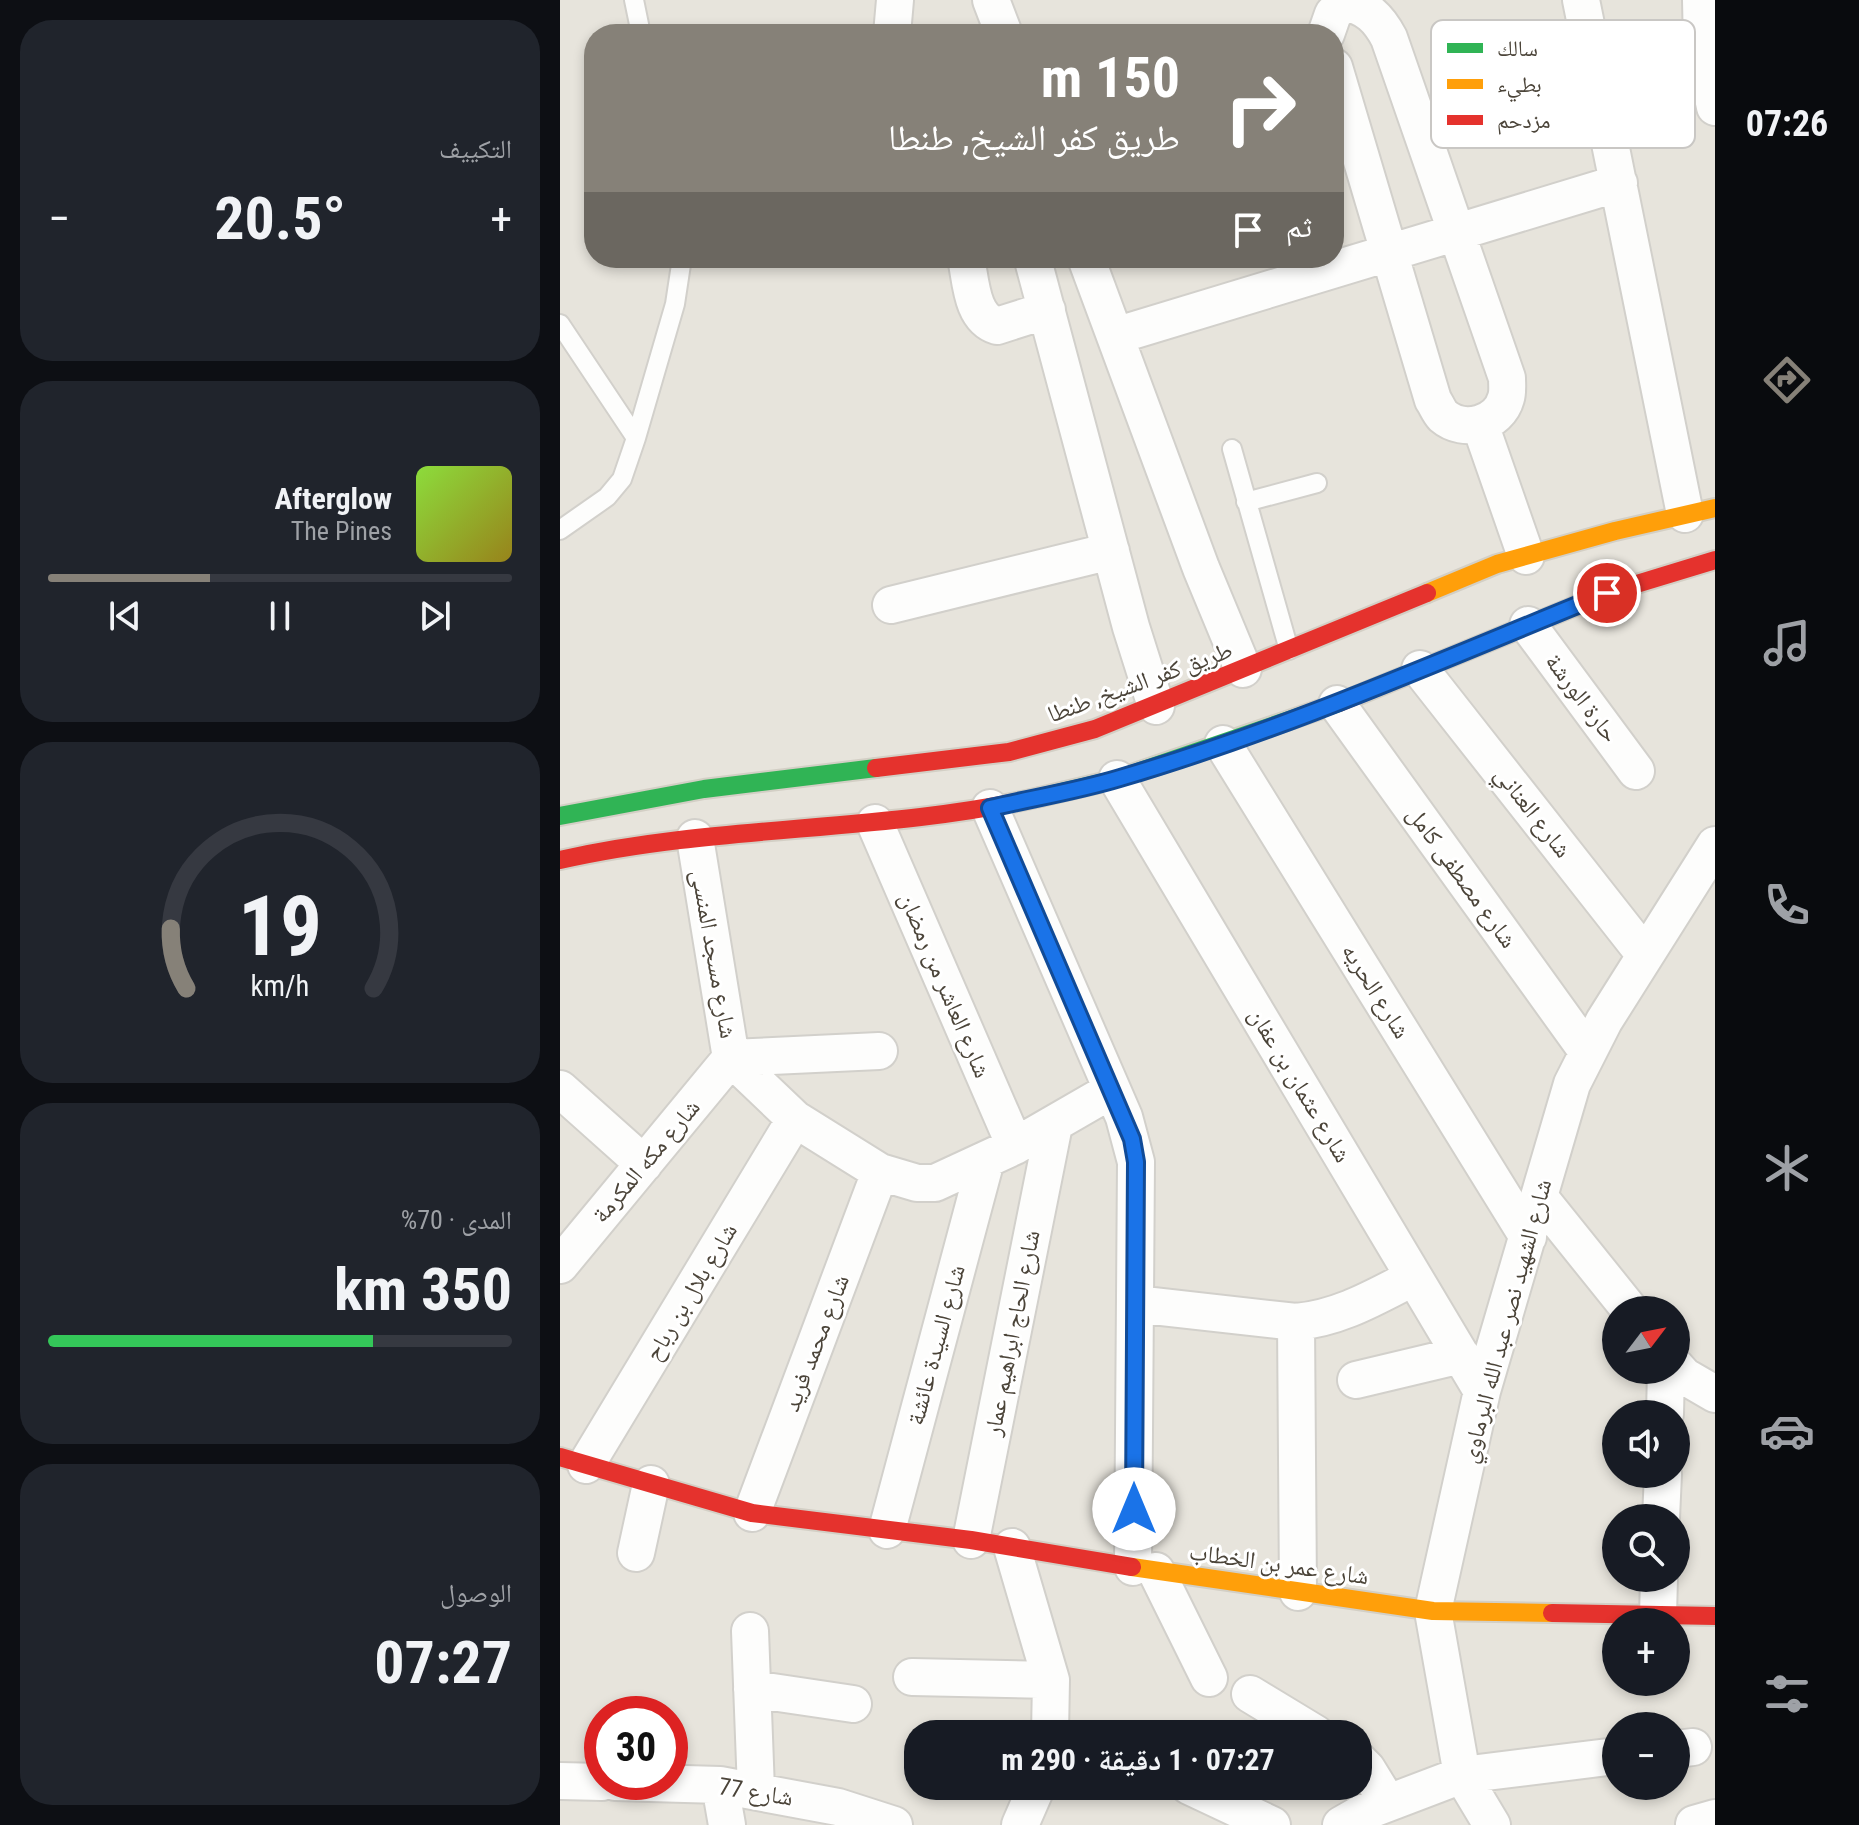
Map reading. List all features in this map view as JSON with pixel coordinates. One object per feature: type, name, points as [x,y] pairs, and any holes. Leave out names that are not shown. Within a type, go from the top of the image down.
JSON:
[{"type":"main road","name":"طريق كفر الشيخ, طنطا","points":[[560,816],[704,789],[1009,752],[1095,729],[1289,650],[1353,631],[1512,560],[1700,511]]},
{"type":"main road","points":[[1486,587],[1487,578],[1512,560]]},
{"type":"main road","points":[[560,860],[600,851],[695,838],[875,823],[990,808],[1117,779],[1337,704],[1376,683],[1420,669],[1515,624],[1715,560]]},
{"type":"main road","name":"شارع عمر بن الخطاب","points":[[573,1461],[752,1513],[971,1540],[1433,1611],[1602,1614]]},
{"type":"main road","name":"شارع عمر بن الخطاب","points":[[1690,1616],[1715,1616]]},
{"type":"street","points":[[893,24],[895,0]]},
{"type":"street","points":[[991,0],[1000,24]]},
{"type":"street","points":[[1581,0],[1585,20]]},
{"type":"street","points":[[1701,0],[1702,46],[1715,107]]},
{"type":"street","points":[[1330,24],[1344,1],[1360,5],[1380,22],[1389,38],[1507,378],[1506,398],[1497,414],[1480,424],[1461,424],[1443,416],[1433,400],[1344,101]]},
{"type":"street","points":[[1612,148],[1700,511]]},
{"type":"street","points":[[1344,267],[1619,183]]},
{"type":"street","points":[[968,268],[977,308],[984,320],[997,326],[1047,310]]},
{"type":"street","points":[[1035,268],[1156,706]]},
{"type":"street","points":[[1090,268],[1201,568],[1243,669]]},
{"type":"street","points":[[1115,336],[1339,268]]},
{"type":"street","points":[[1480,424],[1512,560]]},
{"type":"street","points":[[891,605],[1111,551]]},
{"type":"street","name":"حارة الورشة","points":[[1515,624],[1636,771]]},
{"type":"street","name":"شارع العناني","points":[[1420,669],[1645,955]]},
{"type":"street","name":"شارع مصطفى كامل","points":[[1337,704],[1587,1051]]},
{"type":"street","name":"شارع الحريه","points":[[1223,744],[1528,1237]]},
{"type":"street","name":"شارع عثمان بن عفان","points":[[1117,779],[1482,1391]]},
{"type":"street","points":[[990,808],[1132,1139],[1136,1162],[1135,1304],[1144,1569],[1209,1678]]},
{"type":"street","name":"شارع العاشر من رمضان","points":[[875,823],[1000,1153]]},
{"type":"street","name":"شارع مسجد المنسى","points":[[695,838],[731,1058],[795,1119],[880,1172],[926,1184],[944,1179],[1054,1125],[1112,1090]]},
{"type":"street","name":"شارع الشهيد نصر عبد الله البرماوي","points":[[1492,1825],[1462,1775],[1433,1611],[1482,1391],[1572,1084],[1587,1051],[1715,845]]},
{"type":"street","points":[[731,1058],[879,1051]]},
{"type":"street","name":"شارع مكه المكرمة","points":[[560,1265],[731,1058]]},
{"type":"street","points":[[560,1089],[644,1164]]},
{"type":"street","name":"شارع بلال بن رباح","points":[[573,1461],[795,1119]]},
{"type":"street","name":"شارع الحاج ابراهيم عمار","points":[[971,1540],[1054,1125]]},
{"type":"street","name":"شارع السيدة عائشة","points":[[887,1530],[1000,1153]]},
{"type":"street","name":"شارع محمد فريد","points":[[752,1513],[880,1172]]},
{"type":"street","points":[[1540,1198],[1619,1296]]},
{"type":"street","points":[[1135,1304],[1296,1322],[1338,1315],[1414,1277]]},
{"type":"street","points":[[1296,1322],[1298,1592]]},
{"type":"street","points":[[1356,1380],[1461,1355]]},
{"type":"street","points":[[1690,1379],[1715,1394]]},
{"type":"street","points":[[636,1553],[651,1484]]},
{"type":"street","points":[[1012,1547],[1051,1680],[1058,1720]]},
{"type":"street","points":[[750,1631],[756,1790]]},
{"type":"street","points":[[912,1677],[1051,1680]]},
{"type":"street","points":[[752,1689],[853,1704]]},
{"type":"street","points":[[1250,1694],[1293,1720]]},
{"type":"street","points":[[1341,1825],[1462,1775],[1602,1758]]},
{"type":"street","points":[[1372,1777],[1388,1803]]},
{"type":"street","points":[[560,1781],[584,1782]]},
{"type":"street","name":"شارع 77","points":[[688,1784],[756,1790],[838,1807],[894,1825]]},
{"type":"street","points":[[720,1785],[727,1825]]},
{"type":"street","points":[[1020,1825],[1031,1800]]},
{"type":"street","points":[[1219,1800],[1272,1825]]},
{"type":"street","points":[[1694,1824],[1715,1818]]},
{"type":"lane","points":[[634,0],[639,24]]},
{"type":"lane","points":[[560,530],[607,497],[622,479],[675,304],[680,268]]},
{"type":"lane","points":[[560,324],[636,438]]},
{"type":"lane","points":[[1232,449],[1289,650]]},
{"type":"lane","points":[[1246,502],[1317,483]]},
{"type":"shaded area","points":[[560,0],[1715,0],[1715,1825],[560,1825]]},
{"type":"traffic: fast","points":[[1040,797],[1117,779],[1339,703]]},
{"type":"traffic: fast","points":[[560,816],[704,789],[876,768]]},
{"type":"traffic: slow","points":[[1427,593],[1497,564],[1615,531],[1715,508]]},
{"type":"traffic: slow","points":[[1132,1567],[1433,1611],[1552,1613]]},
{"type":"traffic: jam","points":[[1339,703],[1607,593],[1715,560]]},
{"type":"traffic: jam","points":[[876,768],[1009,752],[1095,729],[1427,593]]},
{"type":"traffic: jam","points":[[560,860],[679,840],[921,817],[1040,797]]},
{"type":"traffic: jam","points":[[560,1457],[752,1513],[971,1540],[1132,1567]]},
{"type":"traffic: jam","points":[[1552,1613],[1715,1616]]},
{"type":"route","points":[[1134,1509],[1136,1162],[1132,1139],[990,808],[1117,779],[1223,744],[1373,690],[1607,593]]}]
